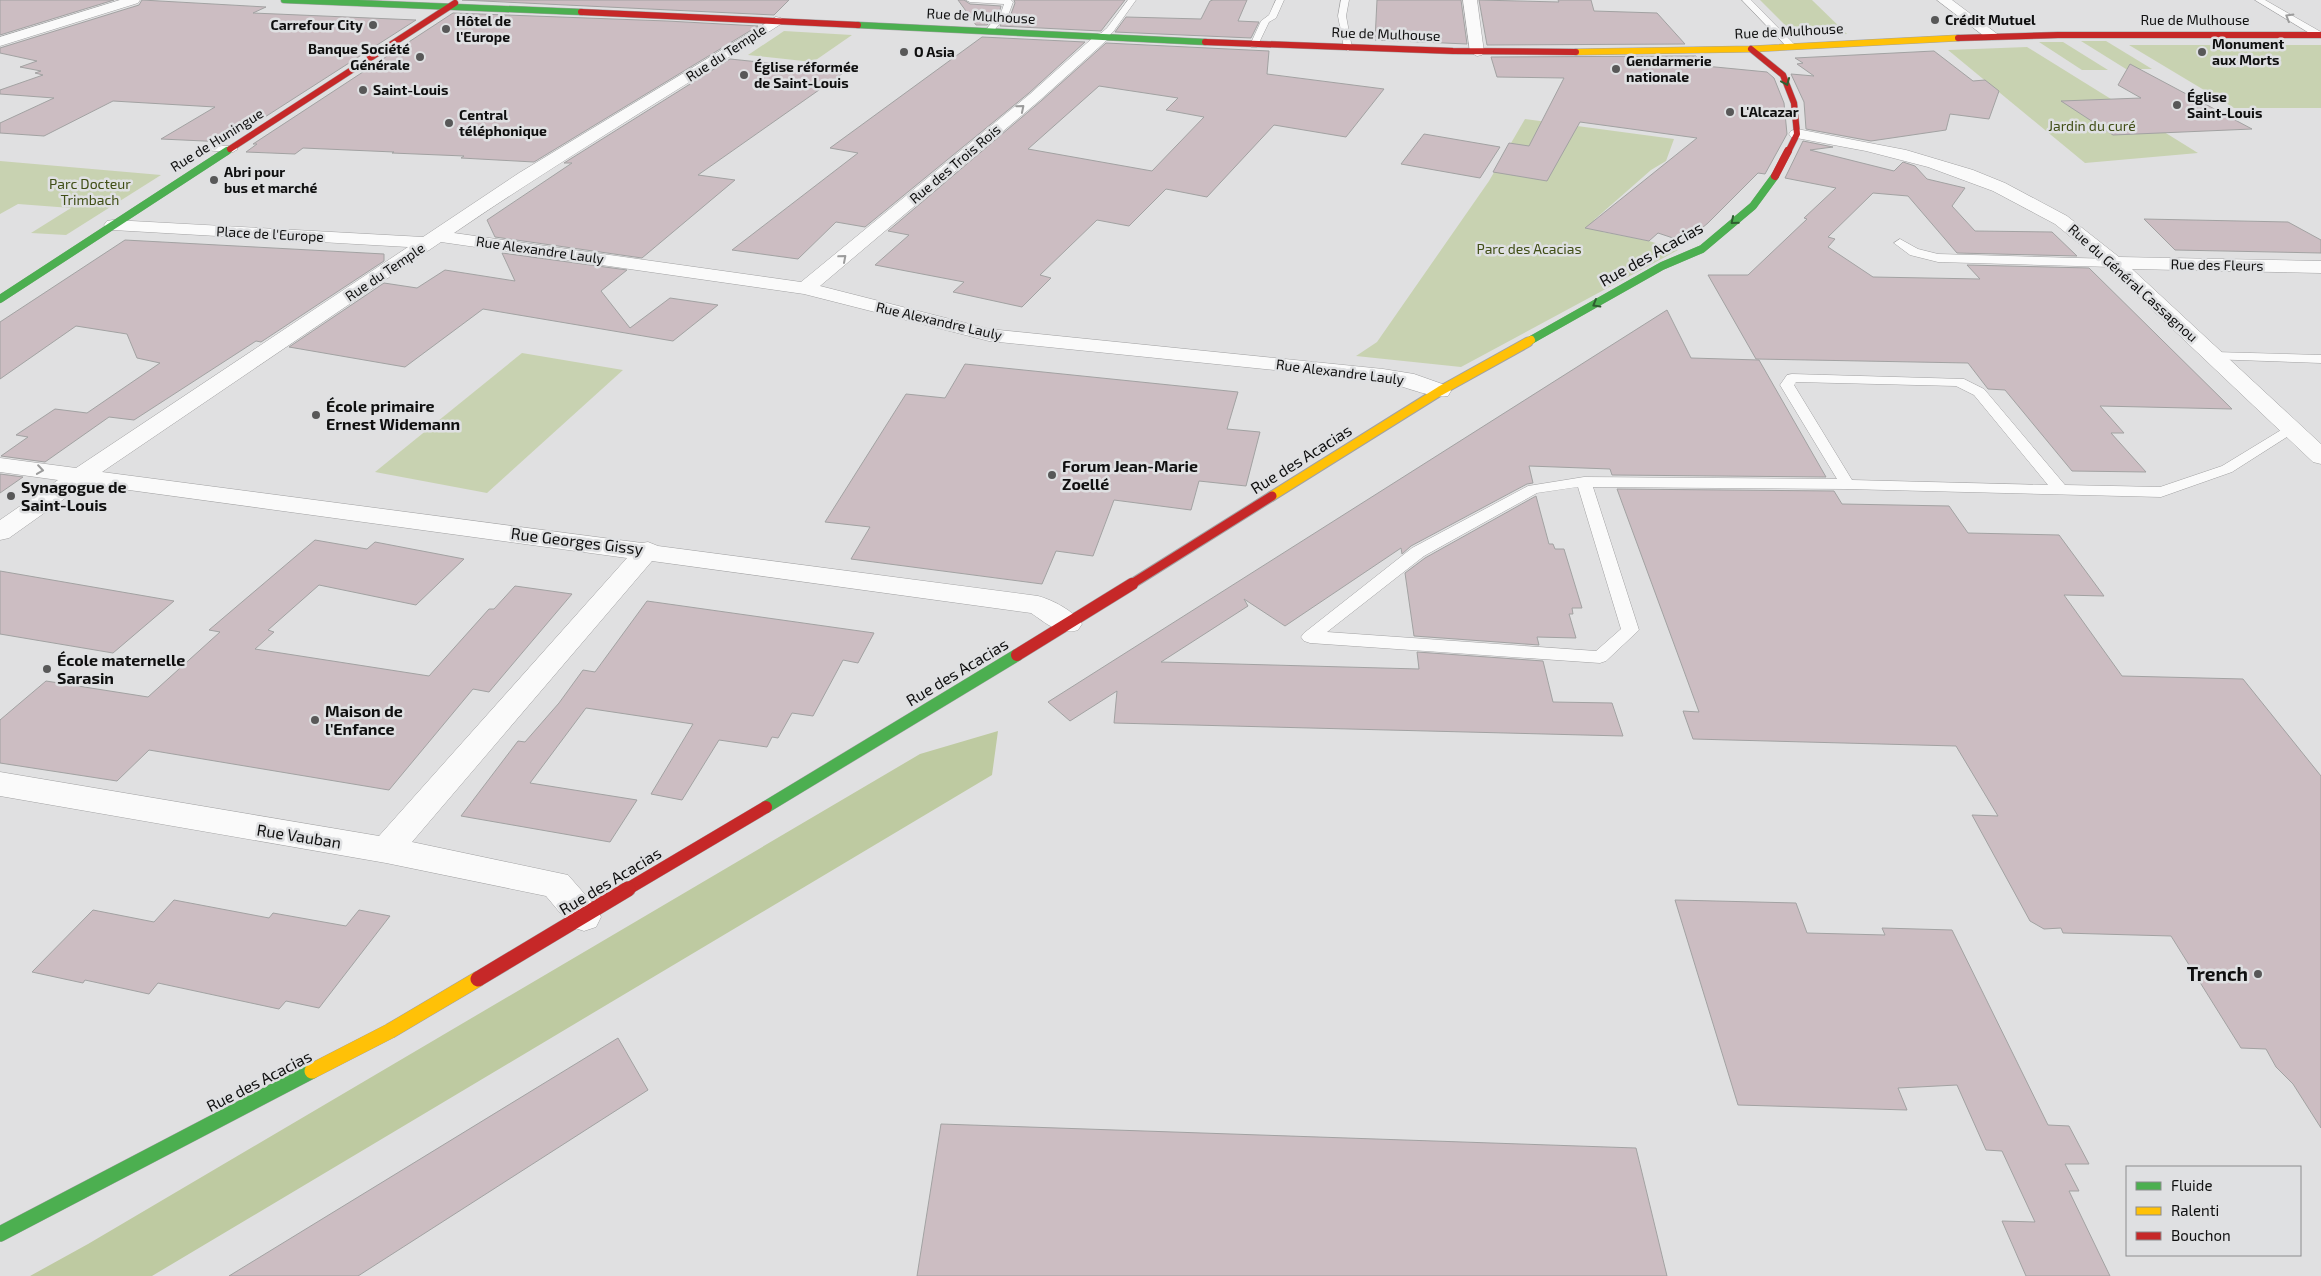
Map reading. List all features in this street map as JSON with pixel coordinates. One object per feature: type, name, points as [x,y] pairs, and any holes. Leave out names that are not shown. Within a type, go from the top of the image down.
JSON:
[{"type":"main road","name":"Rue de Mulhouse","points":[[284,0],[450,6],[1254,44],[1477,52],[1751,49],[1993,36],[2320,35]]},
{"type":"main road","name":"Rue de Huningue","points":[[0,299],[207,163],[233,150],[460,0]]},
{"type":"main road","points":[[319,2],[336,12],[418,16],[427,21]]},
{"type":"main road","points":[[1751,49],[1783,75],[1794,103],[1797,134]]},
{"type":"main road","name":"Rue des Acacias","points":[[0,1234],[390,1031],[584,917],[1068,624],[1447,387],[1662,266],[1702,249],[1753,206],[1772,182],[1797,134]]},
{"type":"street","points":[[0,42],[133,0]]},
{"type":"street","points":[[1470,0],[1477,52]]},
{"type":"street","points":[[1944,0],[1993,36]]},
{"type":"street","name":"Rue du Temple","points":[[0,532],[80,476],[525,177],[665,92],[776,21]]},
{"type":"street","name":"Rue des Trois Rois","points":[[805,288],[834,266],[1035,97],[1102,37]]},
{"type":"street","name":"Rue du Général Cassagnou","points":[[1797,134],[1847,142],[1947,166],[1990,182],[2061,220],[2113,263],[2321,457]]},
{"type":"street","name":"Place de l'Europe","points":[[113,226],[433,240]]},
{"type":"street","name":"Rue Alexandre Lauly","points":[[433,240],[805,288],[989,335],[1383,375],[1447,387]]},
{"type":"street","name":"Rue des Fleurs","points":[[2113,263],[2321,266]]},
{"type":"street","name":"Rue Georges Gissy","points":[[0,465],[648,550],[1038,604],[1068,624]]},
{"type":"street","points":[[386,850],[648,550]]},
{"type":"street","name":"Rue Vauban","points":[[0,784],[386,850],[556,885],[584,917]]},
{"type":"lane","points":[[970,0],[1009,2],[1005,13]]},
{"type":"lane","points":[[1102,37],[1132,0]]},
{"type":"lane","points":[[1254,44],[1265,21],[1273,16],[1280,0]]},
{"type":"lane","points":[[1345,0],[1342,16],[1348,48]]},
{"type":"lane","points":[[1746,0],[1792,47]]},
{"type":"lane","points":[[2260,0],[2320,35]]},
{"type":"lane","points":[[989,32],[997,22]]},
{"type":"lane","points":[[205,148],[233,150]]},
{"type":"lane","points":[[1900,244],[1914,252],[1938,258],[2113,263]]},
{"type":"lane","points":[[2214,356],[2321,359]]},
{"type":"lane","points":[[1847,484],[1787,385],[1792,378],[1959,382],[1980,392],[2060,490]]},
{"type":"lane","points":[[1584,482],[1630,630],[1600,657],[1310,637],[1418,552],[1533,489],[1584,482],[1847,484],[2161,492],[2227,469],[2291,430]]},
{"type":"green space","points":[[1760,0],[1812,0],[1847,34],[1796,36]]},
{"type":"green space","points":[[784,31],[852,35],[813,62],[748,55]]},
{"type":"green space","points":[[2081,41],[2106,41],[2152,69],[2126,69]]},
{"type":"green space","points":[[2039,42],[2063,42],[2108,70],[2082,70]]},
{"type":"green space","points":[[2129,45],[2321,45],[2321,108],[2234,108]]},
{"type":"green space","name":"Jardin du curé","points":[[2027,47],[2198,153],[2085,163],[1948,50]]},
{"type":"green space","name":"Parc des Acacias","points":[[1525,119],[1674,139],[1666,161],[1651,170],[1594,220],[1603,232],[1649,241],[1678,250],[1461,367],[1356,356],[1377,342],[1489,181]]},
{"type":"green space","name":"Parc Docteur Trimbach","points":[[0,161],[161,175],[66,235],[31,233],[71,208],[18,204],[0,214]]},
{"type":"green space","points":[[522,353],[623,370],[487,493],[375,472]]},
{"type":"green space","points":[[998,731],[992,775],[152,1276],[30,1276],[88,1244],[920,754]]},
{"type":"building","points":[[0,0],[114,0],[0,35]]},
{"type":"building","points":[[142,0],[266,7],[253,13],[416,20],[226,142],[161,139],[215,107],[113,101],[44,136],[0,133],[0,123],[54,98],[0,94],[0,90],[43,75],[35,73],[41,71],[20,67],[37,61],[0,53],[0,48],[139,5]]},
{"type":"building","points":[[462,0],[789,0],[774,15]]},
{"type":"building","points":[[958,0],[964,0],[970,4],[1001,6],[999,14],[1005,18],[1011,14],[1015,3],[1014,0],[1125,0],[1101,31],[1000,26],[1003,21],[995,18],[987,25],[976,25]]},
{"type":"building","points":[[1247,0],[1238,21],[1259,22],[1251,38],[1115,32],[1126,17],[1201,19],[1210,1]]},
{"type":"building","points":[[1377,0],[1461,0],[1467,44],[1375,40]]},
{"type":"building","points":[[1479,0],[1559,2],[1558,0],[1591,0],[1594,11],[1657,13],[1685,44],[1487,45]]},
{"type":"building","points":[[453,13],[758,26],[534,162],[461,158],[464,156],[303,148],[295,154],[246,152],[257,144],[253,144]]},
{"type":"building","points":[[982,37],[1085,42],[1029,93],[865,227],[836,222],[798,259],[732,250],[858,153],[830,148]]},
{"type":"building","points":[[1106,43],[1269,51],[1267,74],[1384,89],[1346,137],[1274,125],[1207,197],[1166,189],[1129,226],[1097,220],[1040,275],[1051,278],[1022,307],[953,292],[964,282],[875,265],[909,235],[888,231]],"holes":[[[1099,86],[1178,98],[1166,110],[1204,117],[1152,171],[1028,149]]]},
{"type":"building","points":[[1934,51],[1973,81],[1985,80],[1999,91],[1989,119],[1950,114],[1946,130],[1871,141],[1806,129],[1804,102],[1791,74],[1814,76],[1797,64],[1803,63],[1795,58]]},
{"type":"building","points":[[1696,56],[1705,66],[1767,72],[1774,78],[1784,103],[1787,134],[1765,174],[1758,173],[1708,223],[1685,242],[1658,233],[1649,241],[1585,228],[1697,138],[1580,122],[1547,181],[1493,172],[1509,143],[1529,146],[1564,78],[1497,77],[1491,57]]},
{"type":"building","points":[[730,59],[846,71],[698,175],[735,180],[642,258],[495,237],[487,220],[572,163],[564,163]]},
{"type":"building","points":[[2130,64],[2252,129],[2113,135],[2061,101],[2141,98],[2118,85]]},
{"type":"building","points":[[1424,134],[1500,147],[1480,178],[1401,164]]},
{"type":"building","points":[[1803,141],[1833,147],[1810,150],[1894,171],[1903,162],[1915,166],[1927,179],[1965,188],[1952,206],[1975,231],[2052,232],[2077,256],[1957,253],[1908,196],[1873,193],[1828,237],[1835,239],[1828,247],[1873,277],[1980,279],[1967,265],[2089,268],[2232,409],[2100,406],[2124,433],[2111,433],[2146,472],[2072,471],[2005,390],[1988,389],[1968,363],[1756,359],[1708,275],[1748,275],[1807,219],[1804,218],[1836,188],[1785,178]]},
{"type":"building","points":[[2144,219],[2288,222],[2321,240],[2321,253],[2175,250]]},
{"type":"building","points":[[125,240],[384,254],[384,261],[261,342],[256,341],[134,420],[109,417],[45,462],[1,456],[28,437],[16,435],[55,409],[87,413],[160,363],[137,358],[127,334],[76,326],[0,379],[0,322]]},
{"type":"building","points":[[502,253],[627,270],[601,291],[630,328],[670,298],[718,305],[673,341],[483,309],[405,367],[289,347],[384,283],[417,288],[445,270],[515,281]]},
{"type":"building","points":[[1667,310],[1691,358],[1759,360],[1826,477],[1612,475],[1610,469],[1529,466],[1533,483],[1527,484],[1411,546],[1402,554],[1401,548],[1285,626],[1244,599],[1248,606],[1161,662],[1419,669],[1417,652],[1543,661],[1553,702],[1612,703],[1623,736],[1114,723],[1117,691],[1070,721],[1048,702]]},
{"type":"building","name":"Forum Jean-Marie Zoellé","points":[[965,364],[1238,392],[1227,429],[1260,432],[1246,486],[1199,481],[1191,510],[1114,500],[1093,556],[1056,551],[1042,584],[851,559],[870,527],[825,522],[906,394],[945,398]]},
{"type":"building","points":[[0,474],[23,477],[0,493]]},
{"type":"building","points":[[1617,489],[1834,491],[1842,504],[1949,506],[1968,533],[2059,535],[2104,596],[2064,595],[2122,676],[2243,679],[2321,776],[2321,1128],[2293,1084],[2276,1067],[2266,1049],[2241,1048],[2171,936],[2063,933],[2061,928],[2044,929],[2030,921],[1972,815],[1998,816],[1956,746],[1693,739],[1683,711],[1699,712]]},
{"type":"building","points":[[1536,496],[1549,544],[1553,544],[1555,549],[1564,549],[1582,608],[1572,608],[1573,614],[1569,614],[1576,638],[1537,637],[1539,645],[1414,636],[1405,573],[1425,558]]},
{"type":"building","points":[[315,540],[367,549],[375,542],[464,559],[416,605],[319,585],[268,630],[274,632],[255,649],[429,676],[489,609],[494,609],[515,586],[572,594],[489,692],[473,689],[389,790],[149,750],[117,781],[0,763],[0,720],[46,681],[148,697],[220,632],[209,630]]},
{"type":"building","points":[[0,571],[174,601],[113,653],[0,634]]},
{"type":"building","points":[[647,601],[874,633],[858,663],[843,660],[813,716],[792,713],[778,738],[772,737],[767,747],[719,740],[682,800],[651,794],[693,724],[586,708],[530,783],[637,800],[610,842],[461,816],[518,741],[525,742],[559,703],[583,670],[595,672]]},
{"type":"building","points":[[174,900],[269,918],[273,913],[346,926],[359,910],[390,916],[319,1008],[286,1001],[279,1009],[158,983],[149,994],[85,980],[83,983],[32,972],[93,910],[154,922]]},
{"type":"building","points":[[1675,900],[1796,903],[1807,933],[1885,935],[1882,928],[1952,930],[2048,1125],[2069,1126],[2089,1164],[2065,1164],[2079,1191],[2069,1191],[2110,1276],[2026,1276],[2002,1221],[2035,1222],[2002,1151],[1986,1150],[1957,1085],[1898,1088],[1907,1110],[1738,1105]]},
{"type":"building","points":[[618,1038],[648,1090],[358,1276],[229,1276]]},
{"type":"building","points":[[941,1124],[1636,1148],[1667,1276],[917,1276]]},
{"type":"traffic: fast","points":[[284,0],[581,12]]},
{"type":"traffic: fast","points":[[858,25],[1205,42]]},
{"type":"traffic: fast","points":[[0,299],[230,149]]},
{"type":"traffic: fast","points":[[1531,340],[1662,266],[1702,249],[1753,206],[1775,176]]},
{"type":"traffic: fast","points":[[766,807],[1017,655]]},
{"type":"traffic: fast","points":[[0,1234],[312,1071]]},
{"type":"traffic: slow","points":[[1576,52],[1751,49],[1958,38]]},
{"type":"traffic: slow","points":[[1272,496],[1440,391],[1531,340]]},
{"type":"traffic: slow","points":[[312,1071],[390,1031],[478,979]]},
{"type":"traffic: jam","points":[[230,149],[455,3]]},
{"type":"traffic: jam","points":[[581,12],[858,25]]},
{"type":"traffic: jam","points":[[1958,38],[2058,35],[2321,35]]},
{"type":"traffic: jam","points":[[1205,42],[1453,51],[1576,52]]},
{"type":"traffic: jam","points":[[1751,49],[1783,75],[1794,103],[1797,134],[1775,176]]},
{"type":"traffic: jam","points":[[1017,655],[1272,496]]},
{"type":"traffic: jam","points":[[478,979],[766,807]]},
{"type":"place","name":"Crédit Mutuel","points":[[1935,20]]},
{"type":"place","name":"Carrefour City","points":[[373,25]]},
{"type":"place","name":"Hôtel de l'Europe","points":[[446,29]]},
{"type":"place","name":"O Asia","points":[[904,52]]},
{"type":"place","name":"Monument aux Morts","points":[[2202,52]]},
{"type":"place","name":"Banque Société Générale","points":[[420,57]]},
{"type":"place","name":"Gendarmerie nationale","points":[[1616,69]]},
{"type":"place","name":"Église réformée de Saint-Louis","points":[[744,75]]},
{"type":"place","name":"Saint-Louis","points":[[363,90]]},
{"type":"place","name":"Église Saint-Louis","points":[[2177,105]]},
{"type":"place","name":"L'Alcazar","points":[[1730,112]]},
{"type":"place","name":"Central téléphonique","points":[[449,123]]},
{"type":"place","name":"Abri pour bus et marché","points":[[214,180]]},
{"type":"place","name":"École primaire Ernest Widemann","points":[[316,415]]},
{"type":"place","name":"Forum Jean-Marie Zoellé","points":[[1052,475]]},
{"type":"place","name":"Synagogue de Saint-Louis","points":[[11,496]]},
{"type":"place","name":"École maternelle Sarasin","points":[[47,669]]},
{"type":"place","name":"Maison de l'Enfance","points":[[315,720]]},
{"type":"place","name":"Trench","points":[[2258,974]]}]
